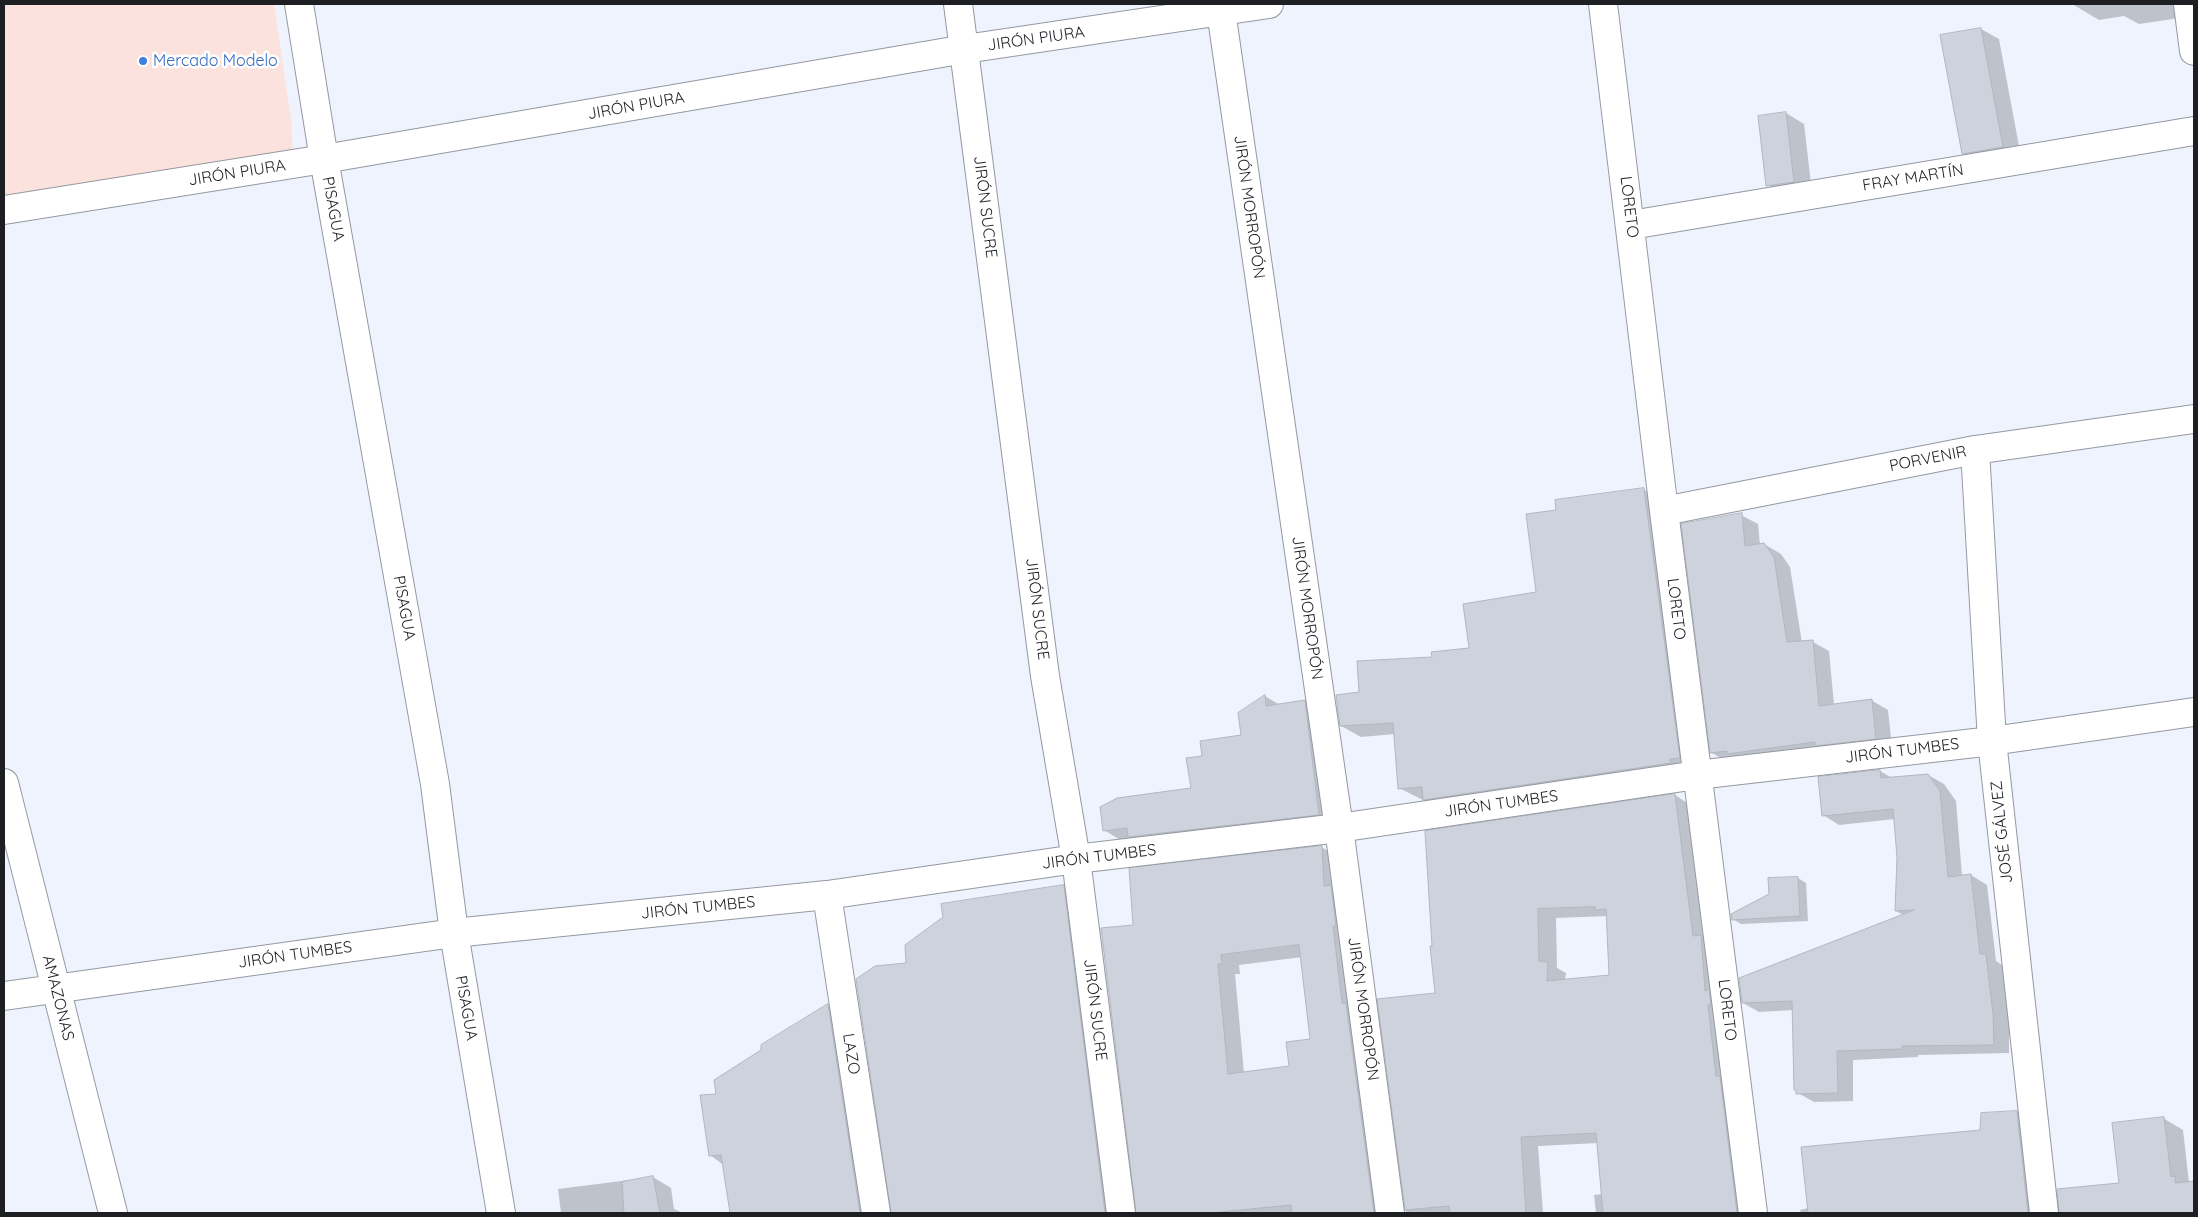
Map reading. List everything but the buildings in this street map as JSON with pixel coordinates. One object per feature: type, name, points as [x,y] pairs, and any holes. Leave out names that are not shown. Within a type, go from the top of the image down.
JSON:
[{"type":"street","name":"PISAGUA","points":[[299,4],[324,159],[435,784],[454,933],[501,1213]]},
{"type":"street","name":"JIRÓN SUCRE","points":[[958,4],[1046,676],[1076,859],[1121,1213]]},
{"type":"street","name":"JIRÓN PIURA","points":[[4,210],[324,159],[965,49],[1220,8],[1269,4]]},
{"type":"street","name":"LORETO","points":[[1603,4],[1664,511],[1753,1213]]},
{"type":"street","points":[[2188,4],[2194,51]]},
{"type":"street","name":"JIRÓN MORROPÓN","points":[[1220,8],[1339,828],[1390,1213]]},
{"type":"street","name":"FRAY MARTÍN","points":[[1631,225],[2194,131]]},
{"type":"street","name":"PORVENIR","points":[[1664,511],[1975,450],[2194,419]]},
{"type":"street","name":"JOSÉ GÁLVEZ","points":[[1975,450],[1992,741],[2044,1213]]},
{"type":"street","name":"JIRÓN TUMBES","points":[[4,996],[454,933],[827,895],[1076,859],[1339,828],[1697,775],[1992,741],[2194,712]]},
{"type":"street","name":"AMAZONAS","points":[[4,783],[113,1213]]},
{"type":"street","name":"LAZO","points":[[827,895],[876,1213]]},
{"type":"shaded area","name":"Mercado Modelo","points":[[4,4],[274,4],[291,119],[293,161],[4,206]]},
{"type":"place","name":"Mercado Modelo","points":[[143,61]]}]
